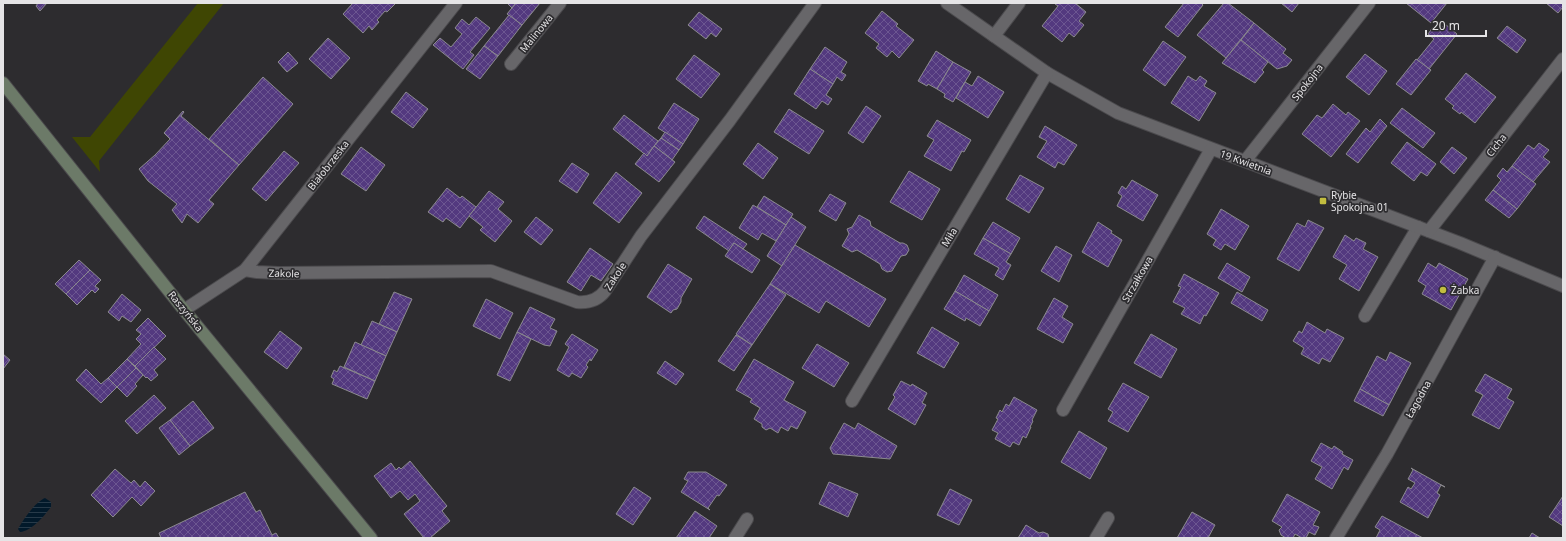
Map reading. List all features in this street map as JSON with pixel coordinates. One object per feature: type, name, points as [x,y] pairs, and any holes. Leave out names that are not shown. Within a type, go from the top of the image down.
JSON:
[{"type":"street","name":"Białobrzeska","points":[[184,310],[245,270],[456,3]]},
{"type":"street","name":"Malinowa","points":[[511,64],[560,3]]},
{"type":"street","name":"Zakole","points":[[245,270],[279,273],[491,270],[577,302],[593,300],[605,292],[641,236],[730,120],[815,3]]},
{"type":"street","name":"19 Kwietnia","points":[[947,3],[1047,73],[1118,113],[1424,229],[1496,257],[1563,286]]},
{"type":"street","points":[[994,36],[1019,3]]},
{"type":"street","name":"Spokojna","points":[[1245,161],[1369,3]]},
{"type":"street","name":"Cicha","points":[[1366,316],[1424,229],[1563,59]]},
{"type":"street","name":"Miła","points":[[852,401],[1047,73]]},
{"type":"street","name":"Raszyńska","points":[[3,83],[184,310],[371,538]]},
{"type":"street","name":"Strzałkowa","points":[[1063,410],[1211,149]]},
{"type":"street","name":"Łagodna","points":[[1336,538],[1387,454],[1496,257]]},
{"type":"street","points":[[1096,538],[1108,518]]},
{"type":"street","points":[[735,538],[747,519]]},
{"type":"green space","points":[[198,3],[224,3],[99,161],[100,172],[72,137],[90,137]]},
{"type":"water","points":[[45,498],[51,502],[51,507],[33,526],[20,532],[18,529],[26,516],[37,503]]},
{"type":"building","points":[[38,3],[47,3],[40,11],[36,6]]},
{"type":"building","points":[[353,3],[395,4],[387,12],[385,11],[377,20],[379,22],[372,30],[369,26],[363,33],[343,14]]},
{"type":"building","points":[[507,3],[516,3],[512,8]]},
{"type":"building","points":[[516,3],[540,3],[522,25],[507,14]]},
{"type":"building","points":[[1055,3],[1075,3],[1086,12],[1079,21],[1084,25],[1074,37],[1069,33],[1062,42],[1042,26],[1058,6]]},
{"type":"building","points":[[1184,3],[1201,3],[1203,5],[1178,37],[1165,27]]},
{"type":"building","points":[[1224,3],[1228,3],[1254,23],[1226,58],[1197,35]]},
{"type":"building","points":[[1281,3],[1299,3],[1292,12]]},
{"type":"building","points":[[1406,3],[1447,3],[1431,23]]},
{"type":"building","points":[[1546,3],[1563,3],[1563,7],[1558,13]]},
{"type":"building","points":[[882,11],[898,24],[896,26],[914,40],[899,58],[892,51],[887,57],[876,48],[879,44],[865,33]]},
{"type":"building","points":[[699,12],[722,29],[716,37],[711,33],[706,39],[688,25]]},
{"type":"building","points":[[509,15],[522,25],[498,56],[484,46]]},
{"type":"building","points":[[476,17],[490,28],[470,52],[474,55],[463,69],[433,45],[440,38],[451,47],[462,34],[455,28],[462,19],[469,25]]},
{"type":"building","points":[[1254,23],[1286,49],[1283,53],[1292,60],[1287,66],[1277,69],[1241,40]]},
{"type":"building","points":[[1445,24],[1457,34],[1429,69],[1417,60],[1434,39],[1428,34],[1433,27],[1439,31]]},
{"type":"building","points":[[1507,26],[1526,40],[1517,53],[1497,38]]},
{"type":"building","points":[[328,38],[350,58],[331,79],[309,59]]},
{"type":"building","points":[[1241,40],[1268,62],[1262,70],[1264,72],[1255,83],[1222,63]]},
{"type":"building","points":[[1163,41],[1186,57],[1165,86],[1143,70]]},
{"type":"building","points":[[484,46],[498,56],[480,79],[466,69]]},
{"type":"building","points":[[825,47],[847,62],[841,72],[846,75],[842,81],[837,77],[833,84],[810,69]]},
{"type":"building","points":[[936,51],[953,62],[937,89],[918,81]]},
{"type":"building","points":[[288,52],[298,63],[287,72],[278,62]]},
{"type":"building","points":[[1365,54],[1387,71],[1369,95],[1346,77]]},
{"type":"building","points":[[694,55],[720,74],[701,98],[676,79]]},
{"type":"building","points":[[1416,59],[1431,70],[1411,95],[1396,84]]},
{"type":"building","points":[[953,62],[971,72],[953,102],[944,97],[945,94],[937,89]]},
{"type":"building","points":[[810,69],[833,84],[826,95],[832,99],[828,105],[822,101],[816,109],[794,94]]},
{"type":"building","points":[[1466,73],[1496,97],[1475,123],[1461,112],[1460,114],[1452,108],[1454,106],[1445,99]]},
{"type":"building","points":[[978,76],[1004,92],[988,118],[956,98],[965,82],[972,86]]},
{"type":"building","points":[[1188,76],[1196,81],[1200,76],[1207,81],[1204,86],[1216,93],[1199,121],[1171,103]]},
{"type":"building","points":[[263,77],[293,104],[239,165],[209,139]]},
{"type":"building","points":[[406,92],[428,109],[413,128],[391,112]]},
{"type":"building","points":[[674,103],[699,119],[683,144],[658,128]]},
{"type":"building","points":[[1333,104],[1346,115],[1348,112],[1360,121],[1331,157],[1302,134],[1317,115],[1322,118]]},
{"type":"building","points":[[866,106],[881,116],[863,143],[848,133]]},
{"type":"building","points":[[1402,108],[1435,133],[1423,148],[1390,123]]},
{"type":"building","points":[[789,109],[824,131],[809,154],[774,132]]},
{"type":"building","points":[[183,111],[184,112],[181,116],[239,165],[209,200],[214,204],[198,223],[187,214],[182,223],[172,210],[177,204],[148,181],[139,169],[170,139],[164,133]]},
{"type":"building","points":[[624,115],[658,141],[647,156],[613,129]]},
{"type":"building","points":[[1380,119],[1387,126],[1358,163],[1346,154],[1366,128],[1370,132]]},
{"type":"building","points":[[937,120],[971,140],[964,152],[962,151],[951,171],[924,156],[934,140],[927,136]]},
{"type":"building","points":[[1045,126],[1077,145],[1064,165],[1058,162],[1055,168],[1037,157],[1047,141],[1039,137]]},
{"type":"building","points":[[665,132],[683,144],[679,150],[661,138]]},
{"type":"building","points":[[661,138],[679,150],[672,160],[654,146]]},
{"type":"building","points":[[1407,142],[1436,164],[1427,176],[1421,172],[1414,181],[1391,163]]},
{"type":"building","points":[[758,143],[778,158],[763,179],[743,164]]},
{"type":"building","points":[[1539,143],[1549,150],[1543,157],[1550,162],[1533,182],[1512,166],[1528,145],[1534,149]]},
{"type":"building","points":[[654,146],[675,162],[659,182],[635,164],[644,153],[647,156]]},
{"type":"building","points":[[361,147],[385,165],[366,191],[341,174]]},
{"type":"building","points":[[1452,147],[1467,158],[1454,174],[1440,162]]},
{"type":"building","points":[[284,151],[299,163],[266,201],[252,189]]},
{"type":"building","points":[[572,163],[589,174],[577,193],[559,181]]},
{"type":"building","points":[[1512,166],[1536,184],[1517,209],[1493,190],[1501,180],[1497,176],[1503,168],[1507,172]]},
{"type":"building","points":[[909,171],[940,189],[922,220],[890,202]]},
{"type":"building","points":[[616,172],[642,193],[619,223],[593,203]]},
{"type":"building","points":[[1020,175],[1044,188],[1029,213],[1006,199]]},
{"type":"building","points":[[1132,180],[1158,195],[1143,221],[1117,206],[1122,196],[1118,193],[1122,186],[1126,189]]},
{"type":"building","points":[[447,188],[460,198],[462,196],[476,207],[460,228],[446,218],[443,222],[428,212]]},
{"type":"building","points":[[1493,190],[1517,209],[1509,218],[1485,200]]},
{"type":"building","points":[[489,191],[504,202],[498,209],[512,221],[495,242],[480,230],[483,227],[469,216]]},
{"type":"building","points":[[830,194],[846,203],[836,221],[819,211]]},
{"type":"building","points":[[764,196],[793,214],[786,225],[757,207]]},
{"type":"building","points":[[753,205],[786,225],[776,241],[762,233],[758,240],[739,228]]},
{"type":"building","points":[[1221,209],[1249,226],[1235,250],[1225,244],[1221,250],[1213,245],[1216,240],[1207,234]]},
{"type":"building","points":[[859,215],[870,221],[871,226],[900,243],[907,245],[909,250],[906,255],[901,256],[892,271],[887,272],[882,269],[880,264],[857,250],[852,252],[842,246],[849,234],[847,229],[852,227]]},
{"type":"building","points":[[704,216],[747,244],[743,249],[734,243],[729,251],[696,228]]},
{"type":"building","points":[[536,217],[553,230],[541,245],[524,232]]},
{"type":"building","points":[[791,217],[806,227],[782,266],[767,256]]},
{"type":"building","points":[[1308,220],[1324,228],[1299,271],[1277,259],[1297,223],[1305,227]]},
{"type":"building","points":[[993,222],[1020,238],[1011,254],[983,238]]},
{"type":"building","points":[[1098,222],[1122,240],[1108,267],[1082,252]]},
{"type":"building","points":[[1345,235],[1354,241],[1356,238],[1366,243],[1363,249],[1378,257],[1359,291],[1339,279],[1347,265],[1333,257]]},
{"type":"building","points":[[983,238],[1011,254],[1006,262],[1011,265],[1003,280],[995,275],[999,268],[974,254]]},
{"type":"building","points":[[734,243],[760,260],[752,273],[725,256]]},
{"type":"building","points":[[795,245],[886,299],[869,327],[826,301],[819,313],[770,284]]},
{"type":"building","points":[[1056,246],[1072,255],[1059,282],[1041,271]]},
{"type":"building","points":[[590,248],[613,264],[601,281],[591,275],[581,291],[567,282]]},
{"type":"building","points":[[79,260],[90,270],[66,294],[55,284]]},
{"type":"building","points":[[1227,263],[1250,277],[1242,292],[1218,278]]},
{"type":"building","name":"Żabka","points":[[1428,263],[1436,268],[1439,263],[1468,279],[1451,310],[1422,294],[1426,286],[1418,281]]},
{"type":"building","points":[[668,264],[692,279],[681,298],[681,302],[677,309],[673,310],[671,313],[647,297]]},
{"type":"building","points":[[90,270],[101,280],[95,286],[99,289],[95,293],[92,290],[77,305],[66,294]]},
{"type":"building","points":[[1184,274],[1219,293],[1206,316],[1204,315],[1200,324],[1181,314],[1185,308],[1173,302],[1181,287],[1178,286]]},
{"type":"building","points":[[964,275],[998,295],[989,311],[955,291]]},
{"type":"building","points":[[770,284],[786,295],[752,345],[736,334]]},
{"type":"building","points":[[955,291],[989,311],[980,326],[966,318],[965,321],[944,309]]},
{"type":"building","points":[[394,292],[412,299],[397,332],[379,324]]},
{"type":"building","points":[[1237,292],[1268,310],[1262,321],[1231,303]]},
{"type":"building","points":[[122,294],[141,310],[131,322],[122,316],[119,321],[108,312]]},
{"type":"building","points":[[1054,298],[1068,306],[1062,317],[1073,324],[1063,343],[1037,329]]},
{"type":"building","points":[[486,299],[513,313],[500,339],[473,326]]},
{"type":"building","points":[[530,307],[555,319],[550,328],[557,331],[550,346],[544,345],[517,332]]},
{"type":"building","points":[[148,318],[166,336],[135,366],[127,359],[141,344],[136,339],[141,334],[136,330]]},
{"type":"building","points":[[372,321],[397,332],[386,356],[361,345]]},
{"type":"building","points":[[1307,322],[1325,333],[1327,329],[1344,338],[1330,362],[1322,358],[1319,364],[1301,354],[1304,348],[1293,341],[1299,331],[1302,333]]},
{"type":"building","points":[[932,327],[959,343],[944,368],[917,353]]},
{"type":"building","points":[[280,331],[302,348],[287,369],[264,352]]},
{"type":"building","points":[[517,332],[531,339],[510,381],[497,375]]},
{"type":"building","points":[[572,334],[598,350],[591,361],[590,359],[586,365],[588,367],[581,378],[572,373],[569,377],[557,370],[569,347],[565,344]]},
{"type":"building","points":[[1151,334],[1177,349],[1161,378],[1134,363]]},
{"type":"building","points":[[736,335],[752,345],[734,371],[718,361]]},
{"type":"building","points":[[355,342],[386,356],[375,381],[344,367]]},
{"type":"building","points":[[817,344],[849,363],[834,387],[802,368]]},
{"type":"building","points":[[154,347],[166,359],[154,370],[158,375],[151,381],[147,377],[146,378],[135,366]]},
{"type":"building","points":[[1390,352],[1411,363],[1389,405],[1360,389],[1377,356],[1386,361]]},
{"type":"building","points":[[3,354],[10,360],[3,369]]},
{"type":"building","points":[[127,359],[136,368],[117,387],[108,378]]},
{"type":"building","points":[[754,359],[794,382],[784,400],[806,412],[797,429],[791,426],[788,431],[781,427],[778,433],[770,428],[766,430],[762,427],[762,424],[754,419],[760,408],[750,402],[752,399],[736,390]]},
{"type":"building","points":[[665,361],[684,374],[676,385],[657,373]]},
{"type":"building","points":[[340,366],[375,381],[367,399],[332,384],[334,379],[331,377],[334,370],[337,372]]},
{"type":"building","points":[[136,368],[143,375],[135,384],[137,386],[127,397],[117,387]]},
{"type":"building","points":[[86,369],[101,384],[108,378],[117,387],[101,403],[76,380]]},
{"type":"building","points":[[1485,374],[1512,389],[1507,398],[1514,402],[1499,429],[1472,415],[1483,395],[1475,391]]},
{"type":"building","points":[[901,381],[911,386],[912,384],[927,393],[922,403],[926,405],[915,425],[888,409],[895,397],[893,395]]},
{"type":"building","points":[[1123,383],[1149,397],[1128,432],[1108,421],[1113,412],[1108,409]]},
{"type":"building","points":[[1360,389],[1389,405],[1383,416],[1354,401]]},
{"type":"building","points":[[154,395],[166,408],[137,434],[125,421]]},
{"type":"building","points":[[1014,397],[1037,410],[1026,438],[1023,436],[1019,445],[1013,442],[1010,447],[995,439],[998,433],[992,430],[998,419],[996,418],[1000,410],[1002,412],[1006,404],[1009,406]]},
{"type":"building","points":[[193,401],[214,428],[190,446],[170,420]]},
{"type":"building","points":[[170,420],[190,446],[179,455],[159,428]]},
{"type":"building","points":[[844,423],[855,429],[858,423],[897,446],[890,459],[833,454],[830,448]]},
{"type":"building","points":[[1079,431],[1107,448],[1090,479],[1061,462]]},
{"type":"building","points":[[1321,443],[1332,449],[1334,446],[1343,452],[1342,454],[1353,460],[1348,470],[1344,467],[1332,489],[1315,479],[1322,467],[1311,461]]},
{"type":"building","points":[[410,461],[447,506],[442,511],[450,521],[430,538],[424,538],[404,514],[420,501],[415,494],[408,500],[400,491],[391,498],[374,476],[391,463],[396,470],[399,467],[401,469]]},
{"type":"building","points":[[1411,468],[1445,487],[1441,485],[1437,493],[1440,495],[1428,518],[1400,502],[1408,487],[1411,489],[1415,483],[1408,479],[1413,470]]},
{"type":"building","points":[[115,469],[131,483],[134,480],[140,487],[145,481],[155,491],[141,506],[132,497],[113,517],[91,495]]},
{"type":"building","points":[[688,472],[706,472],[727,485],[719,496],[717,495],[708,508],[710,510],[681,492],[688,481],[684,479]]},
{"type":"building","points":[[829,482],[858,494],[848,517],[819,504]]},
{"type":"building","points":[[634,487],[651,498],[633,525],[616,514]]},
{"type":"building","points":[[950,489],[972,500],[959,525],[937,515]]},
{"type":"building","points":[[245,492],[256,512],[260,510],[272,535],[276,533],[279,538],[161,538],[159,533]]},
{"type":"building","points":[[1287,494],[1320,512],[1313,525],[1319,527],[1315,535],[1309,532],[1306,538],[1302,538],[1295,534],[1293,538],[1286,538],[1281,535],[1279,530],[1282,527],[1272,521]]},
{"type":"building","points":[[1563,496],[1563,526],[1549,517]]},
{"type":"building","points":[[695,511],[717,526],[709,538],[676,538]]},
{"type":"building","points":[[1192,512],[1215,525],[1208,538],[1177,538]]},
{"type":"building","points":[[1382,516],[1423,538],[1376,538],[1380,530],[1375,527]]},
{"type":"building","points":[[1026,525],[1039,533],[1043,532],[1048,534],[1049,538],[1018,538]]},
{"type":"building","points":[[1532,533],[1540,538],[1529,538]]},
{"type":"place","name":"Rybie Spokojna 01","points":[[1323,201]]},
{"type":"place","name":"Żabka","points":[[1443,290]]}]
